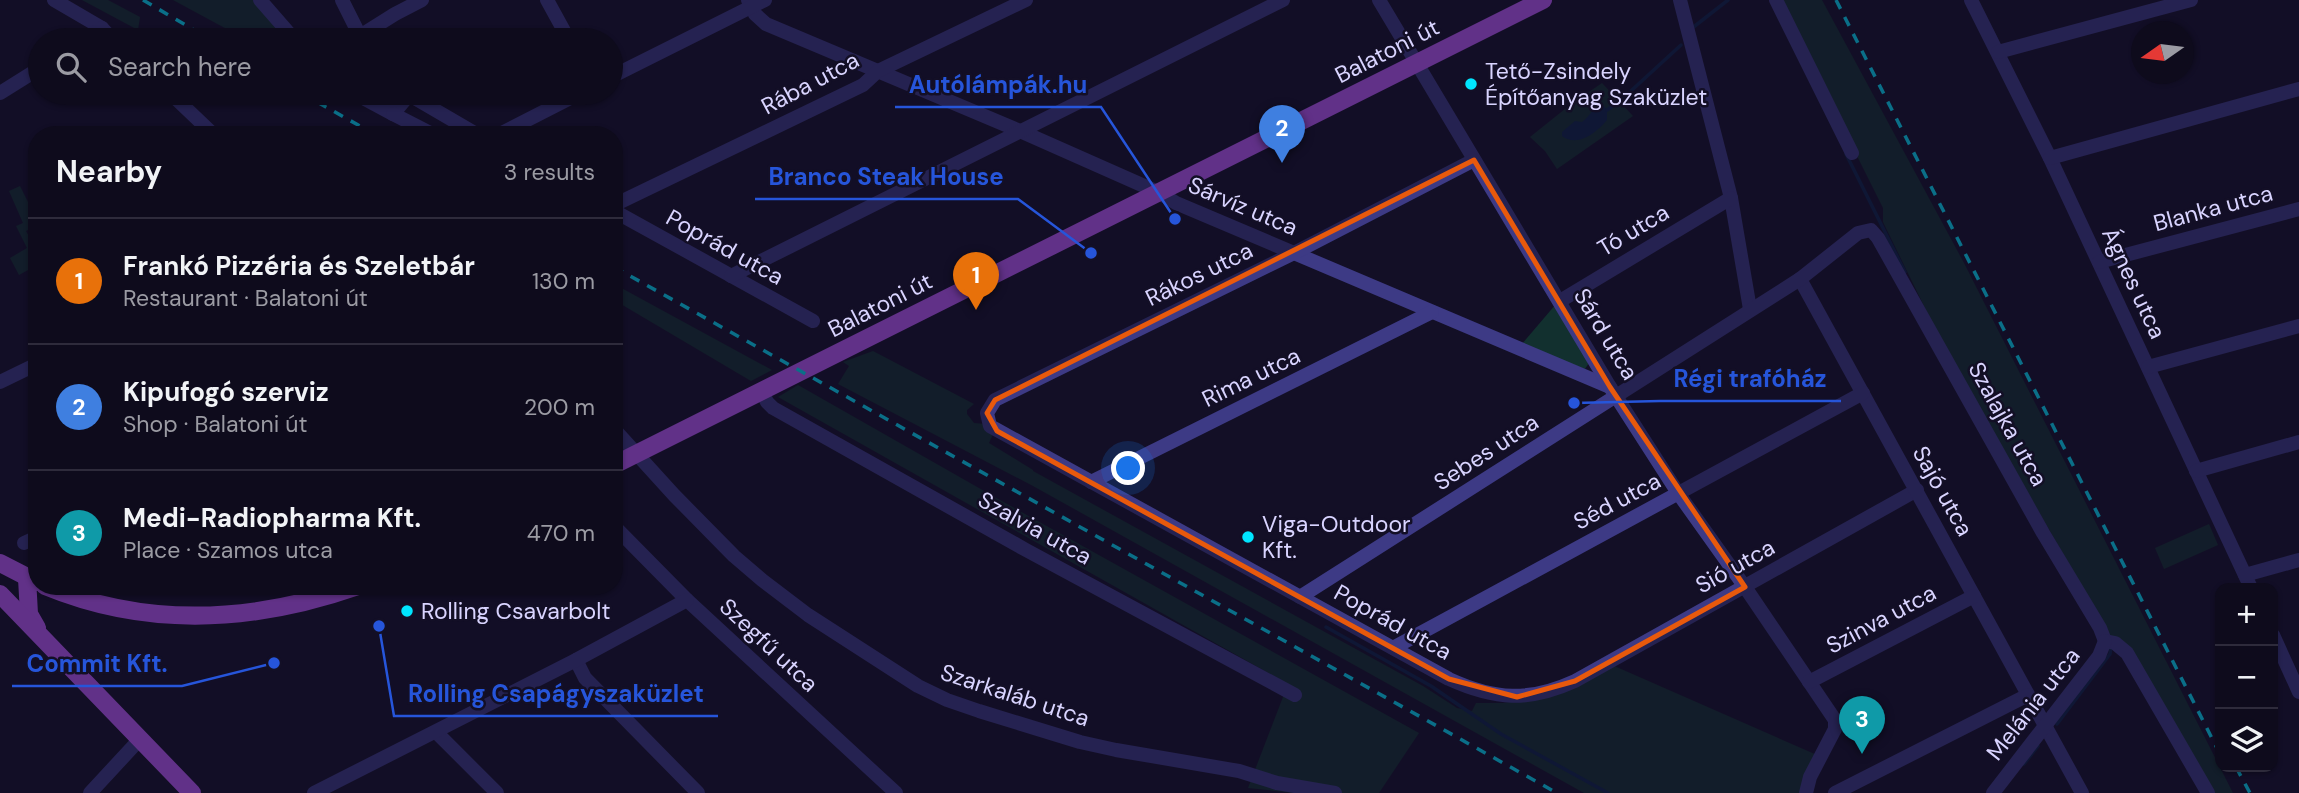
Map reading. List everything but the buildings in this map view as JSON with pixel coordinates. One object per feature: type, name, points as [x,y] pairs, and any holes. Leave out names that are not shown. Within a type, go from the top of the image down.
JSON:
[{"type":"main road","name":"Balatoni út","points":[[623,460],[1543,0]]},
{"type":"main road","points":[[0,564],[28,581]]},
{"type":"main road","points":[[28,583],[16,579],[10,584],[4,599],[40,633],[192,793]]},
{"type":"main road","points":[[35,595],[29,614],[40,633]]},
{"type":"main road","points":[[67,595],[165,615],[198,617],[273,610],[326,595]]},
{"type":"street","points":[[54,0],[102,28]]},
{"type":"street","points":[[260,0],[284,28]]},
{"type":"street","points":[[342,0],[356,28]]},
{"type":"street","points":[[375,28],[422,0]]},
{"type":"street","points":[[547,0],[562,28]]},
{"type":"street","name":"Rába utca","points":[[623,201],[863,85],[878,71],[1026,0]]},
{"type":"street","points":[[731,276],[1283,0]]},
{"type":"street","name":"Sárd utca","points":[[1379,0],[1613,391],[1678,494],[1745,587],[1836,724],[1810,777],[1806,793]]},
{"type":"street","points":[[1679,0],[1731,198],[1750,309]]},
{"type":"street","points":[[1776,0],[1852,153]]},
{"type":"street","name":"Ágnes utca","points":[[1971,0],[2050,158],[2248,582]]},
{"type":"street","points":[[1998,52],[2190,0]]},
{"type":"street","points":[[623,71],[755,2]]},
{"type":"street","name":"Sárvíz utca","points":[[755,2],[760,19],[766,24],[1020,131],[1160,193],[1176,203],[1296,252],[1613,391]]},
{"type":"street","points":[[0,93],[28,76]]},
{"type":"street","points":[[2050,158],[2299,89]]},
{"type":"street","points":[[183,105],[205,126]]},
{"type":"street","points":[[376,105],[416,126]]},
{"type":"street","points":[[393,114],[400,105]]},
{"type":"street","points":[[427,105],[463,126]]},
{"type":"street","points":[[516,126],[557,105]]},
{"type":"street","name":"Rákos utca","points":[[987,413],[995,400],[1296,252],[1474,160]]},
{"type":"street","name":"Tó utca","points":[[1560,301],[1731,198]]},
{"type":"street","name":"Blanka utca","points":[[2099,262],[2299,209]]},
{"type":"street","name":"Poprád utca","points":[[623,216],[813,321]]},
{"type":"street","name":"Sebes utca","points":[[1300,597],[1613,391],[1800,279],[1858,233],[1871,230]]},
{"type":"street","name":"Szalajka utca","points":[[1871,230],[1878,238],[2036,522],[2109,642],[2122,646],[2127,653],[2207,793]]},
{"type":"street","name":"Sajó utca","points":[[1800,279],[2082,793]]},
{"type":"street","name":"Rima utca","points":[[1091,482],[1432,312]]},
{"type":"street","points":[[2148,367],[2299,326]]},
{"type":"street","points":[[0,382],[28,368]]},
{"type":"street","name":"Szalvia utca","points":[[762,391],[773,408],[1026,550],[1295,695]]},
{"type":"street","name":"Séd utca","points":[[1393,648],[1863,393]]},
{"type":"street","name":"Poprád utca","points":[[987,413],[990,426],[997,431],[1466,687],[1494,695],[1531,695],[1575,681]]},
{"type":"street","name":"Szarkaláb utca","points":[[623,440],[734,556],[762,580],[808,615],[918,686],[969,707],[1080,742],[1239,771],[1277,783],[1335,793]]},
{"type":"street","points":[[2196,471],[2299,442]]},
{"type":"street","name":"Sió utca","points":[[1575,681],[1917,490]]},
{"type":"street","name":"Szegfű utca","points":[[623,535],[687,600],[896,793]]},
{"type":"street","points":[[2248,582],[2299,560]]},
{"type":"street","name":"Szinva utca","points":[[1809,682],[1974,596]]},
{"type":"street","points":[[314,793],[339,788],[436,732],[687,600]]},
{"type":"street","name":"Melánia utca","points":[[1993,793],[2109,642]]},
{"type":"street","points":[[2278,644],[2295,675],[2299,692]]},
{"type":"street","points":[[576,660],[585,678],[698,793]]},
{"type":"street","points":[[1835,793],[2028,695]]},
{"type":"street","points":[[436,732],[498,793]]},
{"type":"street","points":[[90,793],[140,739]]},
{"type":"highlighted area","points":[[1474,160],[1610,387],[1745,587],[1575,681],[1517,697],[1449,679],[997,431],[987,413],[995,400]]},
{"type":"green space","points":[[82,0],[108,0],[140,17],[138,28]]},
{"type":"green space","points":[[173,0],[268,0],[292,28],[225,28]]},
{"type":"green space","points":[[1782,0],[1822,0],[1964,263],[2215,758],[2215,772],[2222,772],[2233,793],[2212,793],[2111,637],[1944,347],[1883,222],[1883,208]]},
{"type":"green space","points":[[1602,83],[1633,116],[1557,169],[1545,151],[1530,137]]},
{"type":"green space","points":[[20,186],[28,202],[28,270],[19,275],[10,258],[27,248],[16,226],[23,223],[9,191]]},
{"type":"green space","points":[[623,289],[772,370],[751,381],[623,305]]},
{"type":"green space","points":[[1556,304],[1589,363],[1585,369],[1521,345]]},
{"type":"green space","points":[[873,351],[974,404],[967,410],[967,414],[974,423],[985,424],[994,432],[989,443],[1033,471],[1423,686],[1457,708],[1472,711],[1476,703],[1503,703],[1534,698],[1612,665],[1817,755],[1802,793],[1584,793],[1033,486],[838,384],[849,366],[843,362]]},
{"type":"green space","points":[[798,385],[1419,733],[1379,793],[1294,793],[1248,788],[1288,684],[778,397]]},
{"type":"green space","points":[[2209,524],[2218,545],[2164,569],[2155,548]]},
{"type":"water","points":[[1598,105],[1607,110],[1607,120],[1598,129],[1581,139],[1562,136],[1562,132],[1575,121],[1582,122]]},
{"type":"waterway","points":[[1691,29],[1728,0]]},
{"type":"waterway","points":[[1607,110],[1681,45]]},
{"type":"waterway","points":[[1846,154],[1905,272]]},
{"type":"waterway","points":[[1326,627],[1431,686],[1501,734],[1608,793]]},
{"type":"waterway","points":[[2057,724],[2110,654],[2111,646]]},
{"type":"waterway","points":[[2024,764],[2038,746]]},
{"type":"railway","points":[[143,0],[191,28]]},
{"type":"railway","points":[[1836,0],[2215,744]]},
{"type":"railway","points":[[322,105],[360,126]]},
{"type":"railway","points":[[623,272],[1557,793]]},
{"type":"railway","points":[[2239,772],[2250,793]]},
{"type":"place","name":"Tető-Zsindely Építőanyag Szaküzlet","points":[[1471,84]]},
{"type":"place","name":"Kipufogó szerviz","points":[[1282,163]]},
{"type":"place","name":"Autólámpák.hu","points":[[1175,219]]},
{"type":"place","name":"Branco Steak House","points":[[1091,253]]},
{"type":"place","name":"Frankó Pizzéria és Szeletbár","points":[[976,310]]},
{"type":"place","name":"Régi trafóház","points":[[1574,403]]},
{"type":"place","name":"Viga-Outdoor Kft.","points":[[1248,537]]},
{"type":"place","name":"Rolling Csavarbolt","points":[[407,611]]},
{"type":"place","name":"Rolling Csapágyszaküzlet","points":[[379,626]]},
{"type":"place","name":"Commit Kft.","points":[[274,663]]},
{"type":"place","name":"Medi-Radiopharma Kft.","points":[[1862,754]]}]
